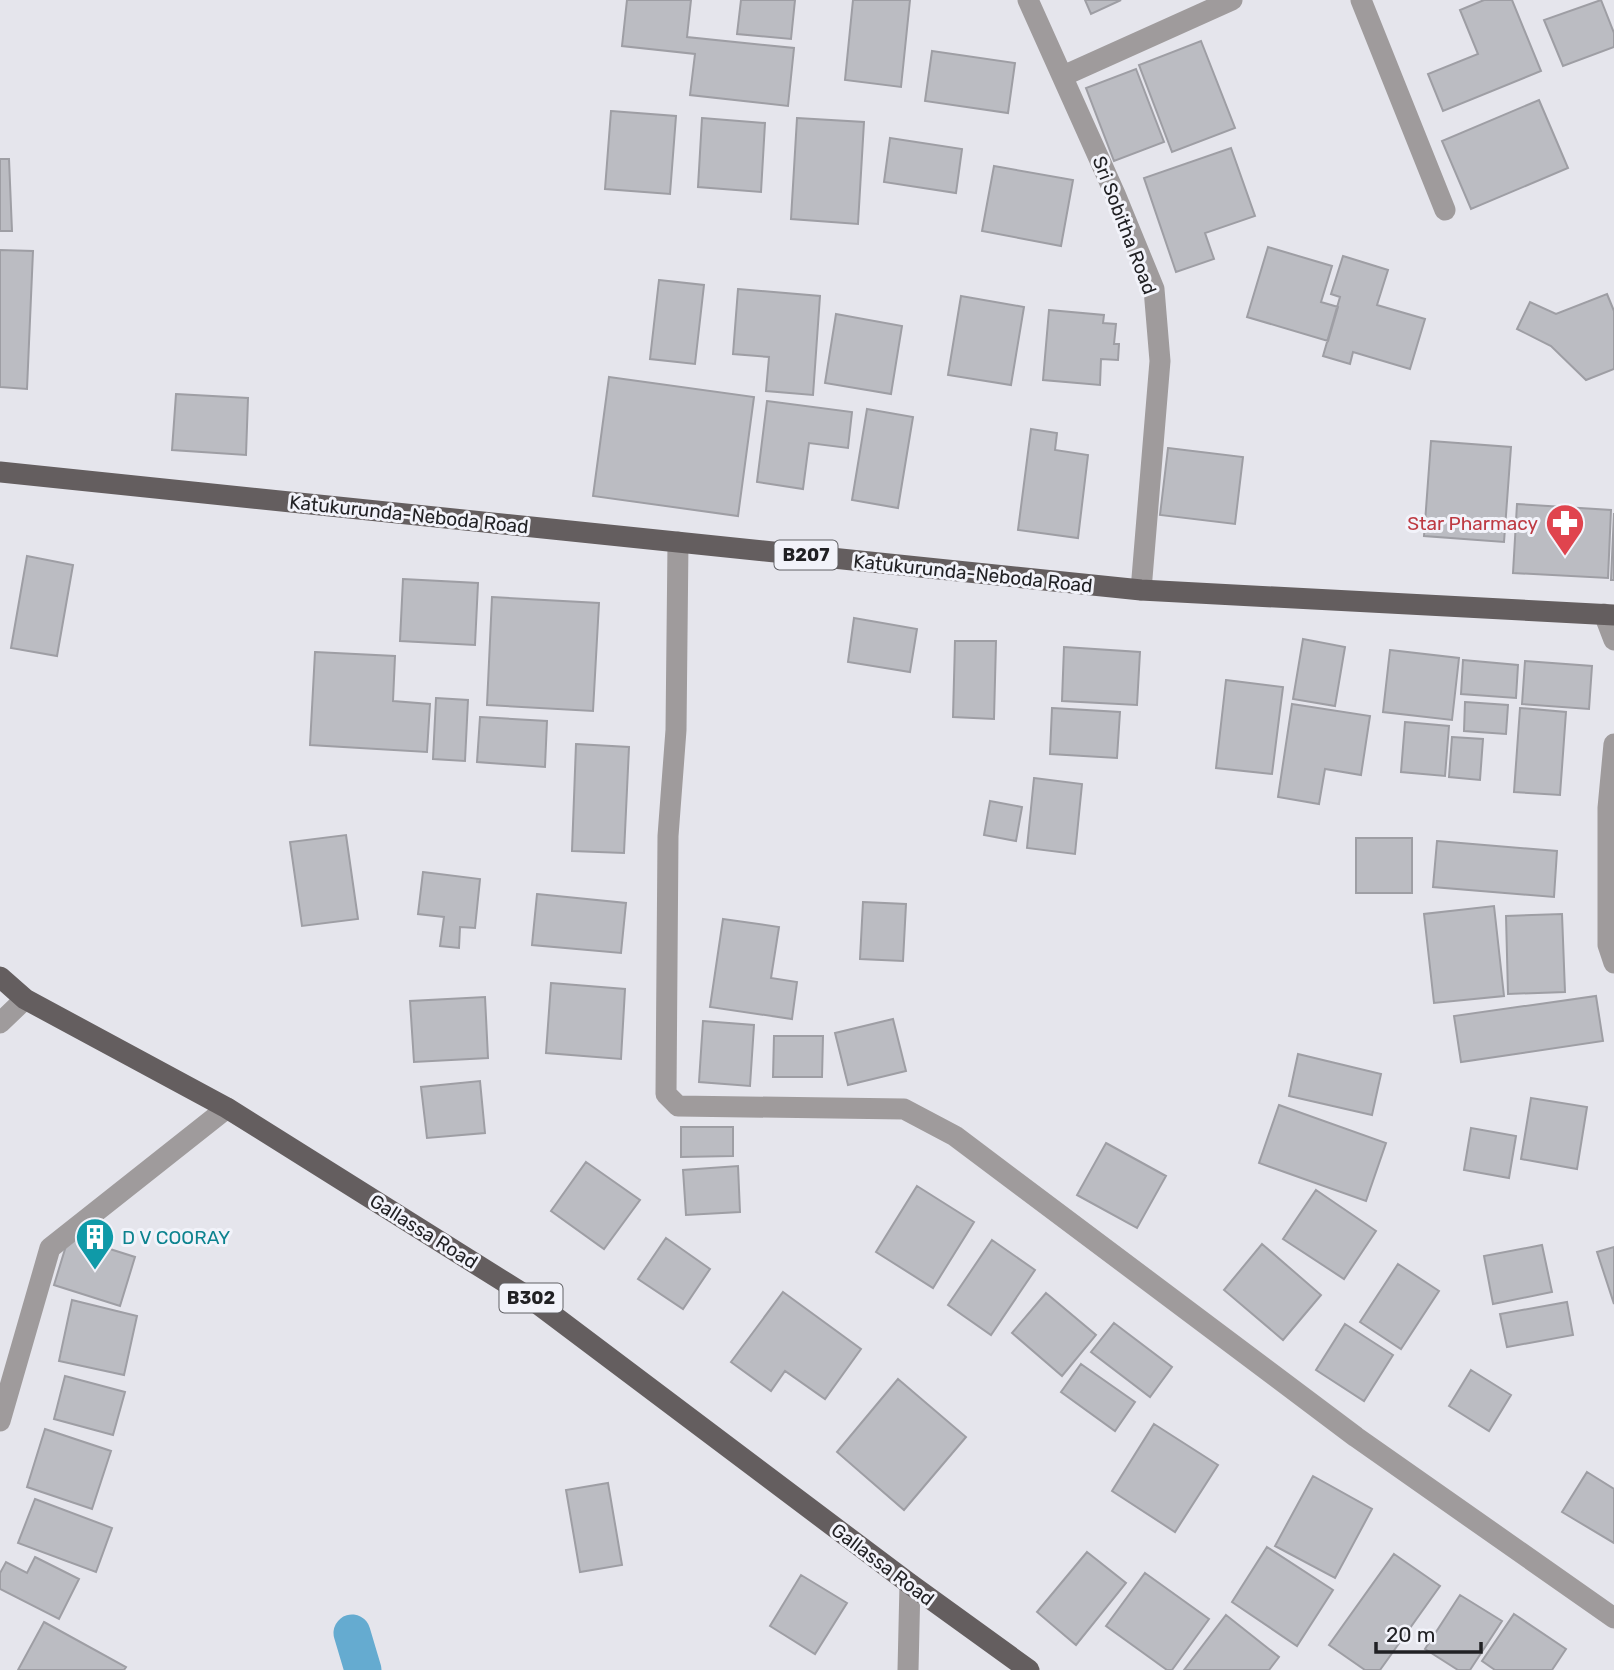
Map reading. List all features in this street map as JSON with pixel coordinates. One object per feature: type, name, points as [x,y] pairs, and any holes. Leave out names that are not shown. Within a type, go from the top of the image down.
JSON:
[{"type":"main road","name":"Katukurunda-Neboda Road","points":[[0,472],[1141,590],[1609,614]]},
{"type":"main road","name":"Gallassa Road","points":[[0,977],[25,999],[227,1108],[530,1297],[910,1584],[1029,1670]]},
{"type":"street","name":"Sri Sobitha Road","points":[[1028,0],[1154,289],[1160,361],[1141,590]]},
{"type":"street","points":[[1063,76],[1232,0]]},
{"type":"street","points":[[1361,0],[1445,210]]},
{"type":"street","points":[[678,542],[676,730],[668,836],[666,1094],[678,1105],[904,1110],[956,1136],[1356,1437],[1614,1618]]},
{"type":"street","points":[[1609,614],[1614,640]]},
{"type":"street","points":[[1614,744],[1608,808],[1608,945],[1614,963]]},
{"type":"street","points":[[0,1023],[25,999]]},
{"type":"street","points":[[0,1421],[50,1248],[227,1108]]},
{"type":"street","points":[[908,1670],[910,1584]]},
{"type":"building","points":[[627,0],[691,0],[687,37],[794,48],[788,106],[690,95],[695,54],[622,46]]},
{"type":"building","points":[[741,0],[795,0],[791,39],[737,34]]},
{"type":"building","points":[[853,0],[910,0],[901,87],[845,80]]},
{"type":"building","points":[[1085,0],[1121,0],[1091,14]]},
{"type":"building","points":[[1484,0],[1512,0],[1541,71],[1443,111],[1428,74],[1478,54],[1460,10]]},
{"type":"building","points":[[1601,0],[1614,33],[1614,47],[1563,66],[1544,20]]},
{"type":"building","points":[[1201,41],[1235,128],[1172,152],[1139,65]]},
{"type":"building","points":[[932,51],[1015,63],[1008,113],[925,101]]},
{"type":"building","points":[[1136,69],[1164,142],[1114,161],[1086,88]]},
{"type":"building","points":[[1539,100],[1568,168],[1471,209],[1442,141]]},
{"type":"building","points":[[611,111],[676,116],[670,194],[605,189]]},
{"type":"building","points":[[702,118],[765,123],[761,192],[698,187]]},
{"type":"building","points":[[797,118],[864,122],[858,224],[791,219]]},
{"type":"building","points":[[890,138],[962,149],[956,193],[884,182]]},
{"type":"building","points":[[1231,148],[1255,216],[1205,233],[1214,259],[1176,272],[1144,178]]},
{"type":"building","points":[[0,159],[9,159],[12,231],[0,231]]},
{"type":"building","points":[[994,166],[1073,180],[1061,246],[982,231]]},
{"type":"building","points":[[1268,247],[1332,266],[1321,302],[1338,307],[1328,341],[1247,317]]},
{"type":"building","points":[[0,250],[33,251],[27,389],[0,387]]},
{"type":"building","points":[[1343,256],[1388,270],[1377,305],[1425,319],[1410,369],[1353,352],[1350,364],[1323,356],[1340,297],[1331,294]]},
{"type":"building","points":[[659,280],[704,285],[695,364],[650,359]]},
{"type":"building","points":[[738,289],[820,296],[813,395],[766,391],[769,357],[733,354]]},
{"type":"building","points":[[1607,294],[1614,311],[1614,369],[1586,380],[1551,346],[1517,329],[1530,302],[1556,314]]},
{"type":"building","points":[[961,296],[1024,307],[1011,385],[948,375]]},
{"type":"building","points":[[1049,310],[1104,315],[1103,323],[1116,324],[1114,344],[1119,344],[1118,360],[1101,359],[1100,385],[1043,380]]},
{"type":"building","points":[[836,314],[902,326],[891,394],[825,383]]},
{"type":"building","points":[[609,377],[754,397],[738,516],[593,496]]},
{"type":"building","points":[[176,394],[248,398],[246,455],[172,450]]},
{"type":"building","points":[[767,401],[852,412],[848,448],[809,443],[803,489],[757,482]]},
{"type":"building","points":[[867,409],[913,417],[898,508],[852,500]]},
{"type":"building","points":[[1031,429],[1057,433],[1055,450],[1088,455],[1078,538],[1018,530]]},
{"type":"building","points":[[1431,441],[1511,447],[1504,542],[1424,536]]},
{"type":"building","points":[[1168,448],[1243,457],[1235,524],[1160,515]]},
{"type":"building","points":[[1517,504],[1611,510],[1608,578],[1513,573]]},
{"type":"building","points":[[1614,513],[1614,580],[1611,580]]},
{"type":"building","points":[[27,556],[73,565],[57,656],[11,648]]},
{"type":"building","points":[[403,579],[478,583],[475,645],[400,641]]},
{"type":"building","points":[[492,597],[599,603],[593,711],[487,705]]},
{"type":"building","points":[[854,618],[917,629],[910,672],[848,662]]},
{"type":"building","points":[[1303,639],[1345,647],[1335,706],[1293,699]]},
{"type":"building","points":[[955,641],[996,641],[994,719],[953,717]]},
{"type":"building","points":[[1064,647],[1140,652],[1137,705],[1062,701]]},
{"type":"building","points":[[1390,650],[1459,658],[1452,720],[1383,712]]},
{"type":"building","points":[[315,652],[395,656],[393,701],[430,704],[427,752],[310,745]]},
{"type":"building","points":[[1463,660],[1518,665],[1516,698],[1461,694]]},
{"type":"building","points":[[1525,661],[1592,666],[1589,709],[1522,704]]},
{"type":"building","points":[[1226,680],[1283,687],[1272,774],[1216,768]]},
{"type":"building","points":[[436,698],[468,700],[465,761],[433,759]]},
{"type":"building","points":[[1465,702],[1508,705],[1506,734],[1464,731]]},
{"type":"building","points":[[1292,704],[1370,716],[1361,775],[1325,769],[1319,804],[1278,797]]},
{"type":"building","points":[[1052,708],[1120,712],[1117,758],[1050,754]]},
{"type":"building","points":[[1520,708],[1566,712],[1560,795],[1514,792]]},
{"type":"building","points":[[480,717],[547,721],[545,767],[477,762]]},
{"type":"building","points":[[1405,722],[1449,726],[1445,776],[1401,772]]},
{"type":"building","points":[[1452,737],[1483,739],[1480,780],[1449,777]]},
{"type":"building","points":[[576,744],[629,747],[624,853],[572,851]]},
{"type":"building","points":[[1034,778],[1082,784],[1075,854],[1027,848]]},
{"type":"building","points":[[990,801],[1022,807],[1016,841],[984,835]]},
{"type":"building","points":[[346,835],[358,919],[302,926],[290,842]]},
{"type":"building","points":[[1356,838],[1412,838],[1412,893],[1356,893]]},
{"type":"building","points":[[1437,841],[1557,851],[1554,897],[1433,887]]},
{"type":"building","points":[[423,872],[480,879],[475,928],[460,927],[459,948],[440,946],[444,917],[418,914]]},
{"type":"building","points":[[537,894],[626,903],[621,953],[532,945]]},
{"type":"building","points":[[863,902],[906,904],[903,961],[860,959]]},
{"type":"building","points":[[1494,906],[1504,996],[1434,1003],[1424,914]]},
{"type":"building","points":[[1562,914],[1565,992],[1508,994],[1506,916]]},
{"type":"building","points":[[723,919],[779,927],[771,978],[797,982],[792,1019],[710,1007]]},
{"type":"building","points":[[551,983],[625,989],[621,1059],[546,1053]]},
{"type":"building","points":[[1596,996],[1603,1041],[1461,1062],[1454,1016]]},
{"type":"building","points":[[485,997],[488,1058],[414,1062],[410,1001]]},
{"type":"building","points":[[893,1019],[906,1071],[848,1085],[835,1033]]},
{"type":"building","points":[[703,1021],[754,1025],[750,1086],[699,1082]]},
{"type":"building","points":[[774,1036],[823,1036],[822,1077],[773,1077]]},
{"type":"building","points":[[1298,1054],[1381,1074],[1372,1115],[1289,1096]]},
{"type":"building","points":[[480,1081],[485,1133],[427,1138],[421,1087]]},
{"type":"building","points":[[1531,1098],[1587,1107],[1577,1169],[1521,1159]]},
{"type":"building","points":[[1279,1105],[1386,1143],[1366,1201],[1259,1163]]},
{"type":"building","points":[[681,1127],[733,1127],[733,1156],[681,1157]]},
{"type":"building","points":[[1471,1128],[1516,1136],[1509,1178],[1464,1170]]},
{"type":"building","points":[[1106,1143],[1166,1176],[1137,1228],[1077,1195]]},
{"type":"building","points":[[586,1162],[640,1200],[604,1249],[551,1211]]},
{"type":"building","points":[[738,1166],[740,1212],[686,1215],[683,1170]]},
{"type":"building","points":[[917,1186],[974,1222],[933,1288],[876,1252]]},
{"type":"building","points":[[1316,1190],[1376,1231],[1344,1279],[1283,1239]]},
{"type":"building","name":"D V COORAY","points":[[69,1236],[135,1257],[120,1306],[54,1285]]},
{"type":"building","points":[[666,1238],[710,1269],[683,1309],[638,1279]]},
{"type":"building","points":[[992,1240],[1035,1270],[991,1335],[948,1305]]},
{"type":"building","points":[[1262,1244],[1321,1295],[1283,1340],[1224,1290]]},
{"type":"building","points":[[1542,1245],[1552,1292],[1493,1304],[1484,1256]]},
{"type":"building","points":[[1614,1247],[1614,1304],[1597,1252]]},
{"type":"building","points":[[1398,1264],[1439,1291],[1401,1349],[1360,1322]]},
{"type":"building","points":[[783,1292],[861,1349],[825,1399],[785,1371],[771,1391],[731,1362]]},
{"type":"building","points":[[1046,1293],[1096,1335],[1062,1376],[1012,1333]]},
{"type":"building","points":[[72,1300],[137,1316],[124,1375],[59,1361]]},
{"type":"building","points":[[1567,1302],[1573,1335],[1507,1347],[1500,1314]]},
{"type":"building","points":[[1114,1323],[1172,1367],[1150,1397],[1091,1352]]},
{"type":"building","points":[[1345,1324],[1393,1355],[1364,1401],[1316,1370]]},
{"type":"building","points":[[1081,1364],[1135,1402],[1115,1431],[1061,1392]]},
{"type":"building","points":[[1471,1370],[1511,1395],[1489,1431],[1449,1406]]},
{"type":"building","points":[[65,1376],[125,1392],[113,1435],[54,1419]]},
{"type":"building","points":[[898,1379],[966,1437],[904,1510],[837,1452]]},
{"type":"building","points":[[1154,1424],[1218,1465],[1175,1532],[1112,1491]]},
{"type":"building","points":[[45,1429],[111,1451],[92,1509],[27,1487]]},
{"type":"building","points":[[1587,1472],[1614,1489],[1614,1543],[1562,1512]]},
{"type":"building","points":[[1313,1476],[1372,1509],[1335,1578],[1275,1546]]},
{"type":"building","points":[[608,1483],[622,1565],[580,1572],[566,1490]]},
{"type":"building","points":[[35,1499],[112,1528],[96,1572],[18,1543]]},
{"type":"building","points":[[1267,1547],[1333,1590],[1297,1646],[1232,1602]]},
{"type":"building","points":[[1087,1552],[1126,1583],[1076,1645],[1037,1612]]},
{"type":"building","points":[[1394,1554],[1440,1586],[1380,1670],[1365,1670],[1329,1645]]},
{"type":"building","points":[[35,1557],[79,1579],[59,1619],[0,1589],[0,1573],[6,1562],[27,1573]]},
{"type":"building","points":[[1145,1573],[1209,1619],[1172,1670],[1167,1670],[1106,1626]]},
{"type":"building","points":[[801,1575],[847,1603],[815,1654],[770,1626]]},
{"type":"building","points":[[1460,1595],[1502,1621],[1470,1670],[1458,1670],[1425,1649]]},
{"type":"building","points":[[1514,1614],[1566,1649],[1552,1670],[1495,1670],[1482,1661]]},
{"type":"building","points":[[1226,1615],[1279,1657],[1269,1670],[1184,1670]]},
{"type":"building","points":[[44,1622],[126,1667],[124,1670],[18,1670]]},
{"type":"waterway","points":[[352,1633],[363,1670]]},
{"type":"place","name":"Star Pharmacy","points":[[1565,557]]},
{"type":"place","name":"D V COORAY","points":[[95,1271]]}]
